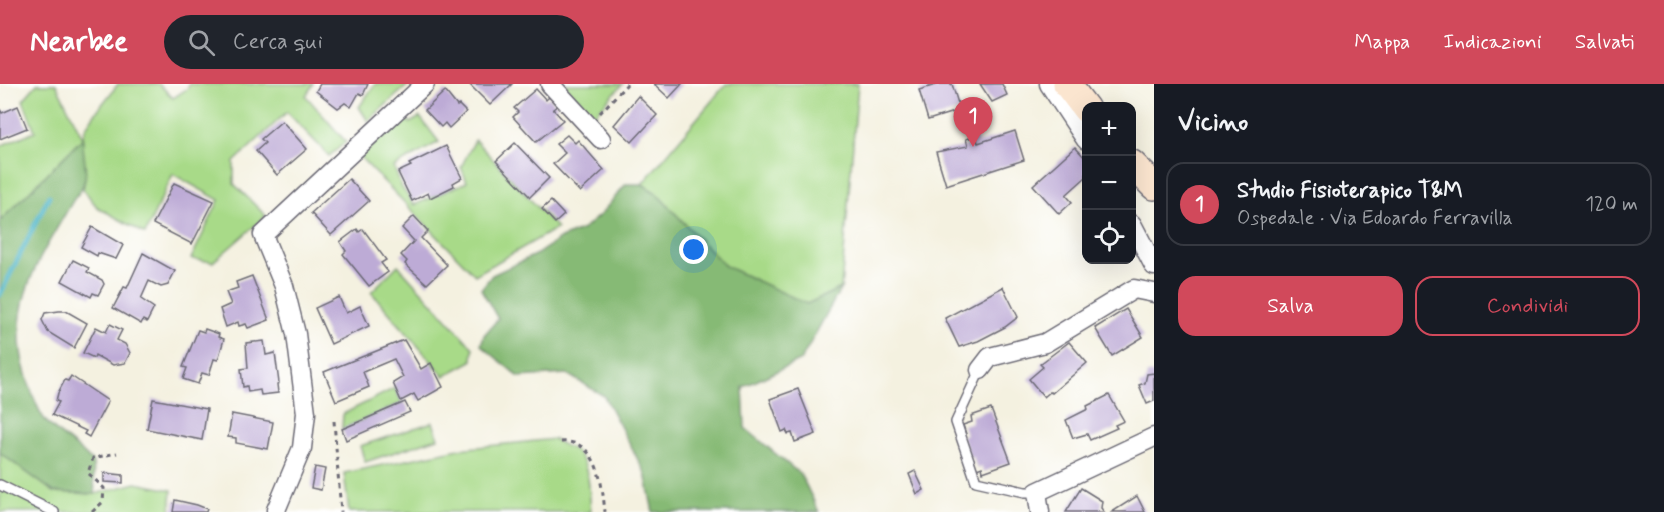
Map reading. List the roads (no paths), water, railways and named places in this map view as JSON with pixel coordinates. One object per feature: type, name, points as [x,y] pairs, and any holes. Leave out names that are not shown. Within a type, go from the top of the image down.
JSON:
[{"type":"street","points":[[276,510],[302,448],[306,412],[296,334],[284,286],[263,235],[425,84]]},
{"type":"street","points":[[549,84],[601,139]]},
{"type":"street","points":[[1049,84],[1082,134]]},
{"type":"street","points":[[1067,84],[1082,104]]},
{"type":"street","points":[[1136,169],[1154,186]]},
{"type":"street","points":[[1136,233],[1154,266]]},
{"type":"street","points":[[980,370],[990,357],[1044,343],[1134,289],[1154,293]]},
{"type":"street","points":[[1040,512],[1037,492],[1154,437]]},
{"type":"lane","points":[[980,370],[956,422],[976,481],[1025,492],[1037,492]]},
{"type":"lane","points":[[0,485],[54,512]]},
{"type":"waterway","points":[[0,295],[49,196]]},
{"type":"place","name":"Studio Fisioterapico T&M","points":[[973,147]]}]
